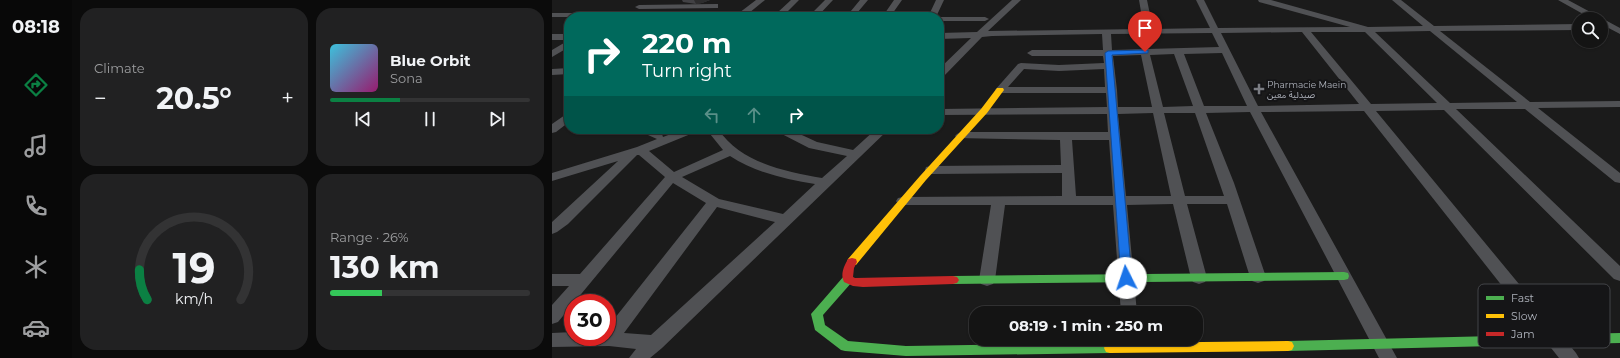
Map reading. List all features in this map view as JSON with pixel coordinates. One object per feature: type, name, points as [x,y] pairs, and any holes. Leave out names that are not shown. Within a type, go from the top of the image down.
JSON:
[{"type":"street","points":[[631,12],[651,0]]},
{"type":"street","points":[[708,12],[722,0]]},
{"type":"street","points":[[745,12],[760,0]]},
{"type":"street","points":[[783,12],[795,0]]},
{"type":"street","points":[[816,12],[829,0]]},
{"type":"street","points":[[854,12],[864,0]]},
{"type":"street","points":[[891,12],[898,0]]},
{"type":"street","points":[[934,12],[940,0]]},
{"type":"street","points":[[944,36],[976,33],[1017,0]]},
{"type":"street","points":[[1143,0],[1149,31]]},
{"type":"street","points":[[1200,0],[1254,109],[1388,358]]},
{"type":"street","points":[[1262,0],[1367,29],[1620,275]]},
{"type":"street","points":[[1396,0],[1620,179]]},
{"type":"street","points":[[1562,0],[1585,12]]},
{"type":"street","points":[[639,7],[715,6]]},
{"type":"street","points":[[944,69],[976,33],[994,9]]},
{"type":"street","points":[[552,15],[564,15]]},
{"type":"street","points":[[944,19],[985,19]]},
{"type":"street","points":[[1608,24],[1618,28]]},
{"type":"street","points":[[944,31],[992,33],[1572,27]]},
{"type":"street","points":[[1608,27],[1618,28]]},
{"type":"street","points":[[1305,30],[1510,284]]},
{"type":"street","points":[[552,32],[564,32]]},
{"type":"street","points":[[848,279],[847,273],[849,267],[855,258],[930,170],[984,111],[1049,32]]},
{"type":"street","points":[[1106,32],[1114,111],[1128,306]]},
{"type":"street","points":[[552,37],[564,36]]},
{"type":"street","points":[[552,54],[563,47]]},
{"type":"street","points":[[1032,52],[1108,53],[1225,50]]},
{"type":"street","points":[[1178,51],[1258,277]]},
{"type":"street","points":[[1145,52],[1179,201],[1199,278]]},
{"type":"street","points":[[1021,66],[1059,78],[1112,90]]},
{"type":"street","points":[[1000,90],[1109,66]]},
{"type":"street","points":[[552,72],[564,72]]},
{"type":"street","points":[[944,112],[1620,104]]},
{"type":"street","points":[[552,116],[564,116]]},
{"type":"street","points":[[552,130],[564,120]]},
{"type":"street","points":[[552,130],[564,129]]},
{"type":"street","points":[[654,134],[658,136]]},
{"type":"street","points":[[552,177],[663,134]]},
{"type":"street","points":[[552,169],[578,166],[637,151],[681,134]]},
{"type":"street","points":[[716,134],[724,145],[752,164],[790,176],[825,182]]},
{"type":"street","points":[[790,134],[813,145],[856,154]]},
{"type":"street","points":[[638,358],[656,343],[878,134]]},
{"type":"street","points":[[961,136],[1115,136]]},
{"type":"street","points":[[1066,136],[1069,201]]},
{"type":"street","points":[[637,151],[672,177],[714,202],[787,220]]},
{"type":"street","points":[[552,229],[563,221],[637,151]]},
{"type":"street","points":[[552,317],[672,177],[732,151]]},
{"type":"street","points":[[930,170],[1068,169]]},
{"type":"street","points":[[903,201],[1232,200]]},
{"type":"street","points":[[987,280],[999,201]]},
{"type":"street","points":[[616,330],[714,202]]},
{"type":"street","points":[[848,279],[853,282],[863,283],[1344,276]]},
{"type":"street","points":[[848,279],[816,314],[819,327],[845,346],[911,355],[1076,346]]},
{"type":"street","points":[[552,280],[584,280]]},
{"type":"street","points":[[1610,338],[1620,338]]},
{"type":"street","points":[[552,340],[564,340]]},
{"type":"street","points":[[616,340],[656,343]]},
{"type":"street","points":[[1184,346],[1291,352],[1381,345],[1478,342]]},
{"type":"street","points":[[1562,348],[1570,358]]},
{"type":"traffic: fast","points":[[953,280],[1344,276]]},
{"type":"traffic: fast","points":[[848,279],[817,314],[819,327],[845,346],[906,351],[1110,348]]},
{"type":"traffic: fast","points":[[1610,338],[1620,338]]},
{"type":"traffic: fast","points":[[1288,346],[1478,341]]},
{"type":"traffic: slow","points":[[852,262],[923,178],[984,111],[1000,90]]},
{"type":"traffic: slow","points":[[1110,348],[1288,346]]},
{"type":"traffic: jam","points":[[852,262],[849,268],[848,279],[853,282],[953,280]]},
{"type":"place","name":"Pharmacie Maein صيدلية معين","points":[[1259,89]]},
{"type":"route","points":[[1126,278],[1114,111],[1108,53],[1145,52]]}]
